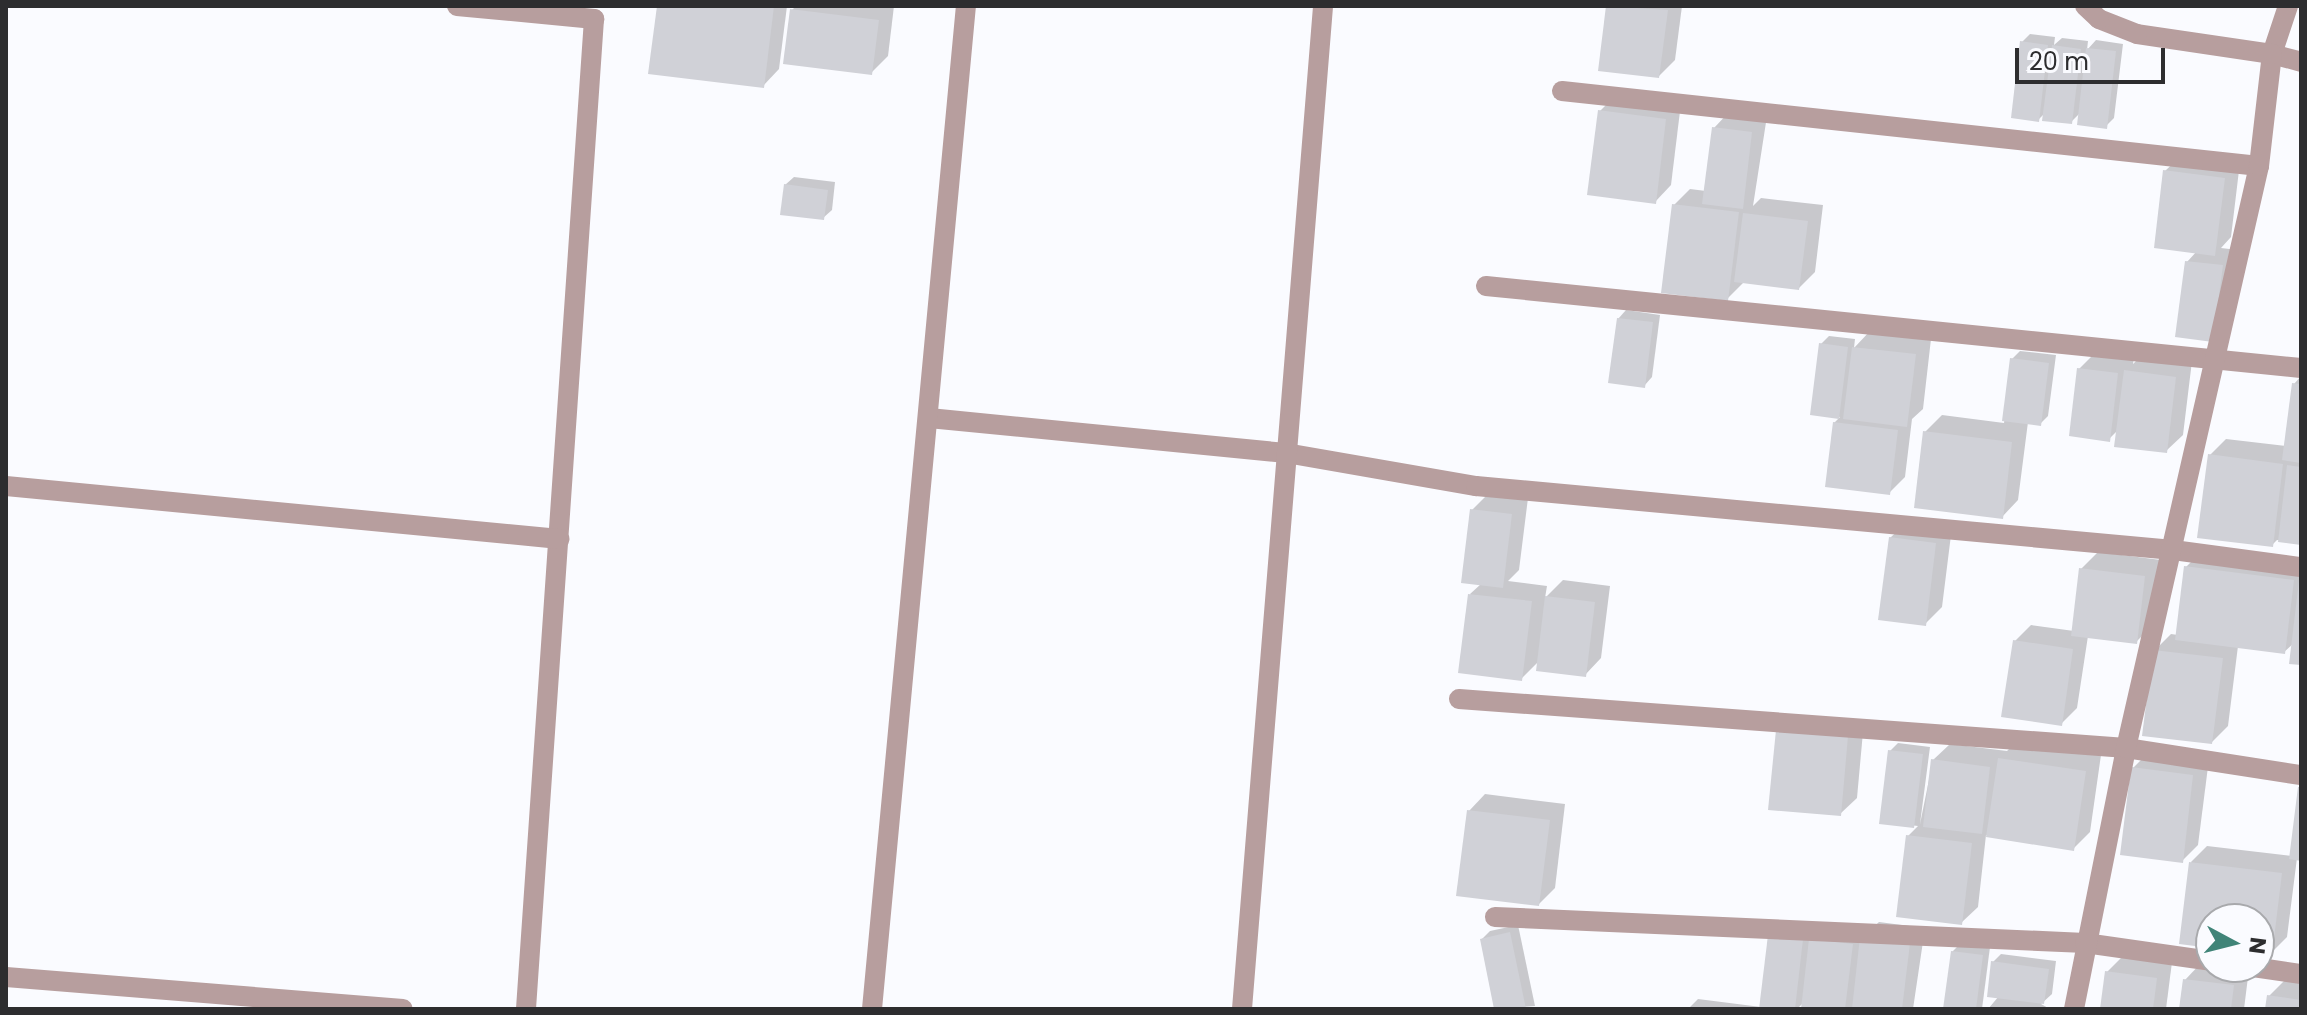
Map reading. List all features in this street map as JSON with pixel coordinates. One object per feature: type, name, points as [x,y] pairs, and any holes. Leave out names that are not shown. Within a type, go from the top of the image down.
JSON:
[{"type":"street","points":[[457,6],[594,19],[526,1009]]},
{"type":"street","points":[[872,1009],[966,6]]},
{"type":"street","points":[[1242,1009],[1323,6]]},
{"type":"street","points":[[2085,6],[2099,19],[2137,34],[2272,54],[2301,62]]},
{"type":"street","points":[[2074,1009],[2126,748],[2259,166],[2272,54],[2288,6]]},
{"type":"street","points":[[1562,91],[2259,166]]},
{"type":"street","points":[[1486,286],[2214,356],[2301,368]]},
{"type":"street","points":[[929,418],[1286,453],[1476,486],[2173,550],[2301,567]]},
{"type":"street","points":[[6,486],[559,539]]},
{"type":"street","points":[[1459,699],[2126,748],[2301,775]]},
{"type":"street","points":[[1495,917],[2085,943],[2195,959]]},
{"type":"street","points":[[2275,970],[2301,974]]},
{"type":"street","points":[[6,977],[403,1009]]},
{"type":"building","points":[[657,6],[774,6],[764,88],[648,74]]},
{"type":"building","points":[[1606,6],[1668,10],[1659,78],[1598,71]]},
{"type":"building","points":[[790,9],[879,20],[872,75],[783,64]]},
{"type":"building","points":[[2020,41],[2048,45],[2039,122],[2011,118]]},
{"type":"building","points":[[2052,45],[2081,49],[2072,124],[2042,121]]},
{"type":"building","points":[[2086,48],[2116,51],[2107,129],[2077,125]]},
{"type":"building","points":[[1598,110],[1666,119],[1656,204],[1587,195]]},
{"type":"building","points":[[1712,127],[1752,132],[1743,209],[1702,204]]},
{"type":"building","points":[[2163,170],[2225,178],[2215,256],[2154,248]]},
{"type":"building","points":[[784,184],[828,190],[824,220],[780,215]]},
{"type":"building","points":[[1672,204],[1739,212],[1728,301],[1661,293]]},
{"type":"building","points":[[1743,213],[1808,221],[1799,290],[1734,282]]},
{"type":"building","points":[[2185,261],[2223,265],[2213,342],[2175,337]]},
{"type":"building","points":[[1617,318],[1653,322],[1645,388],[1608,383]]},
{"type":"building","points":[[1819,343],[1848,347],[1839,419],[1810,415]]},
{"type":"building","points":[[1852,347],[1916,354],[1907,427],[1843,419]]},
{"type":"building","points":[[2010,358],[2049,363],[2041,426],[2002,421]]},
{"type":"building","points":[[2077,368],[2118,373],[2110,442],[2069,436]]},
{"type":"building","points":[[2124,370],[2176,377],[2167,453],[2114,447]]},
{"type":"building","points":[[2292,383],[2301,384],[2301,463],[2282,460]]},
{"type":"building","points":[[1833,422],[1898,430],[1890,495],[1825,487]]},
{"type":"building","points":[[1923,431],[2012,442],[2003,519],[1914,508]]},
{"type":"building","points":[[2208,454],[2283,464],[2273,547],[2197,538]]},
{"type":"building","points":[[2287,465],[2301,467],[2301,545],[2278,542]]},
{"type":"building","points":[[1470,509],[1512,514],[1503,588],[1461,583]]},
{"type":"building","points":[[1889,537],[1936,543],[1926,626],[1878,620]]},
{"type":"building","points":[[2184,566],[2294,580],[2285,654],[2175,640]]},
{"type":"building","points":[[2079,568],[2145,576],[2137,644],[2071,636]]},
{"type":"building","points":[[2301,582],[2301,665],[2289,664]]},
{"type":"building","points":[[1468,594],[1532,601],[1522,681],[1458,673]]},
{"type":"building","points":[[1545,596],[1595,602],[1586,677],[1536,671]]},
{"type":"building","points":[[2013,640],[2073,649],[2062,726],[2001,717]]},
{"type":"building","points":[[2153,650],[2223,658],[2212,744],[2142,736]]},
{"type":"building","points":[[1776,730],[1848,736],[1841,816],[1768,810]]},
{"type":"building","points":[[1888,750],[1923,754],[1914,828],[1879,824]]},
{"type":"building","points":[[1998,758],[2086,771],[2074,851],[1986,837]]},
{"type":"building","points":[[1931,759],[1990,767],[1982,834],[1923,827]]},
{"type":"building","points":[[2131,767],[2193,775],[2183,863],[2120,855]]},
{"type":"building","points":[[2298,787],[2301,787],[2301,861],[2289,859]]},
{"type":"building","points":[[1467,810],[1550,820],[1539,906],[1456,896]]},
{"type":"building","points":[[1906,835],[1972,843],[1962,925],[1896,917]]},
{"type":"building","points":[[2189,862],[2282,873],[2275,930],[2275,903],[2195,903],[2195,946],[2179,944]]},
{"type":"building","points":[[1510,932],[1526,1009],[1494,1009],[1480,939]]},
{"type":"building","points":[[1768,935],[1803,939],[1795,1009],[1759,1009]]},
{"type":"building","points":[[1860,937],[1910,943],[1902,1009],[1852,1009]]},
{"type":"building","points":[[1809,939],[1853,944],[1845,1009],[1801,1009]]},
{"type":"building","points":[[1951,951],[1983,955],[1976,1009],[1943,1009]]},
{"type":"building","points":[[1991,961],[2049,969],[2044,1004],[1987,997]]},
{"type":"building","points":[[2105,971],[2157,978],[2153,1009],[2100,1009]]},
{"type":"building","points":[[2183,979],[2195,980],[2195,983],[2234,985],[2231,1009],[2179,1009]]},
{"type":"building","points":[[2267,995],[2301,1000],[2301,1009],[2265,1009]]}]
